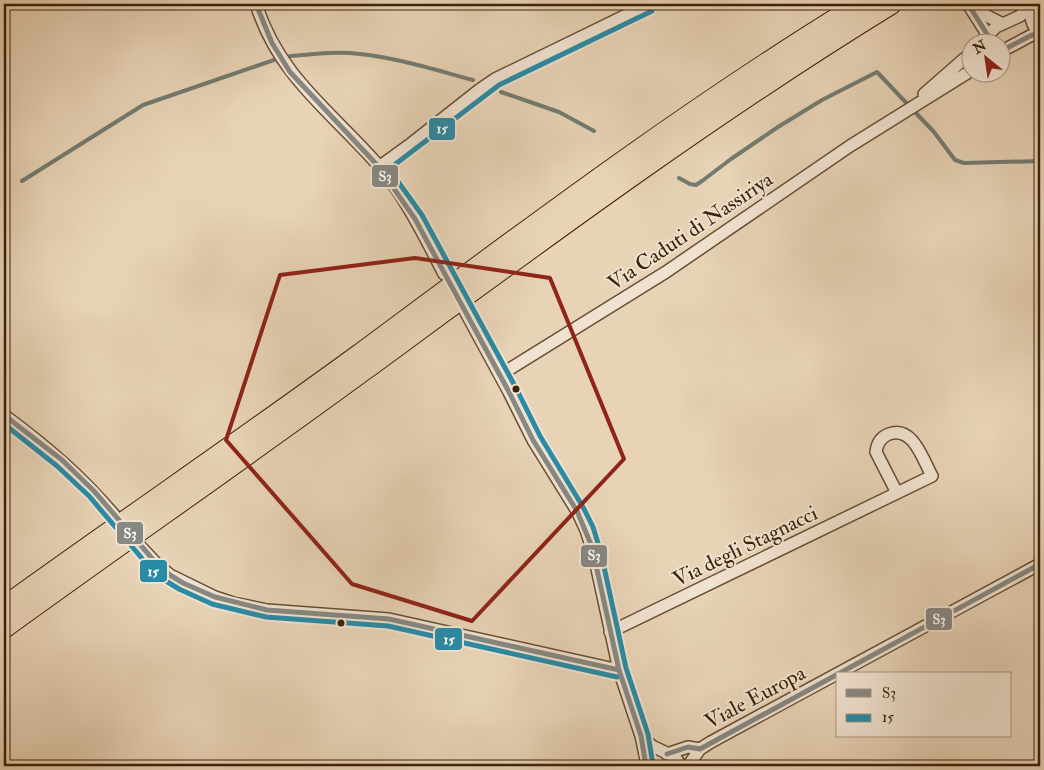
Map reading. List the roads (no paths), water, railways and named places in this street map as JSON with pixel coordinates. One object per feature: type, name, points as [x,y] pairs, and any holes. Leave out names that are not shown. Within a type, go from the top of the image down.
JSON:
[{"type":"highway","points":[[4,607],[681,122],[787,50],[860,4]]},
{"type":"highway","points":[[4,628],[157,517],[302,416],[664,152],[786,70],[891,4]]},
{"type":"street","points":[[256,4],[272,43],[290,72],[379,167],[415,219],[444,274]]},
{"type":"street","points":[[379,167],[495,79],[649,4]]},
{"type":"street","points":[[994,32],[1001,23],[1020,16],[1032,4]]},
{"type":"street","points":[[1012,45],[1032,35],[1040,34],[1032,22],[1030,11],[1032,4]]},
{"type":"street","points":[[969,5],[982,15],[1001,23]]},
{"type":"street","points":[[969,5],[983,32]]},
{"type":"street","name":"Via Caduti di Nassiriya","points":[[900,114],[962,61]]},
{"type":"street","name":"Via Caduti di Nassiriya","points":[[500,375],[666,272],[850,146],[962,76]]},
{"type":"street","points":[[465,311],[533,440],[586,530],[594,555],[619,670],[641,736],[647,765]]},
{"type":"street","points":[[4,416],[62,460],[94,491],[114,516]]},
{"type":"street","name":"Via degli Stagnacci","points":[[610,632],[897,493],[932,476],[910,438],[904,433],[896,432],[887,435],[879,441],[876,452],[897,493]]},
{"type":"street","points":[[138,543],[170,575],[214,597],[234,603],[267,610],[389,619],[619,670]]},
{"type":"street","name":"Viale Europa","points":[[842,672],[1040,564]]},
{"type":"street","name":"Viale Europa","points":[[688,766],[700,749],[836,675]]},
{"type":"street","points":[[641,736],[652,746],[675,757],[681,766]]},
{"type":"street","name":"Viale Europa","points":[[667,754],[688,747],[700,749]]},
{"type":"street","points":[[647,765],[654,756],[667,754]]},
{"type":"waterway","points":[[290,56],[325,53],[351,53],[374,56],[473,80]]},
{"type":"waterway","points":[[22,181],[143,105],[274,60]]},
{"type":"waterway","points":[[679,178],[696,185],[778,127],[822,100],[877,72],[934,132],[955,160],[964,163],[1040,161]]},
{"type":"waterway","points":[[501,92],[559,112],[594,131]]}]
